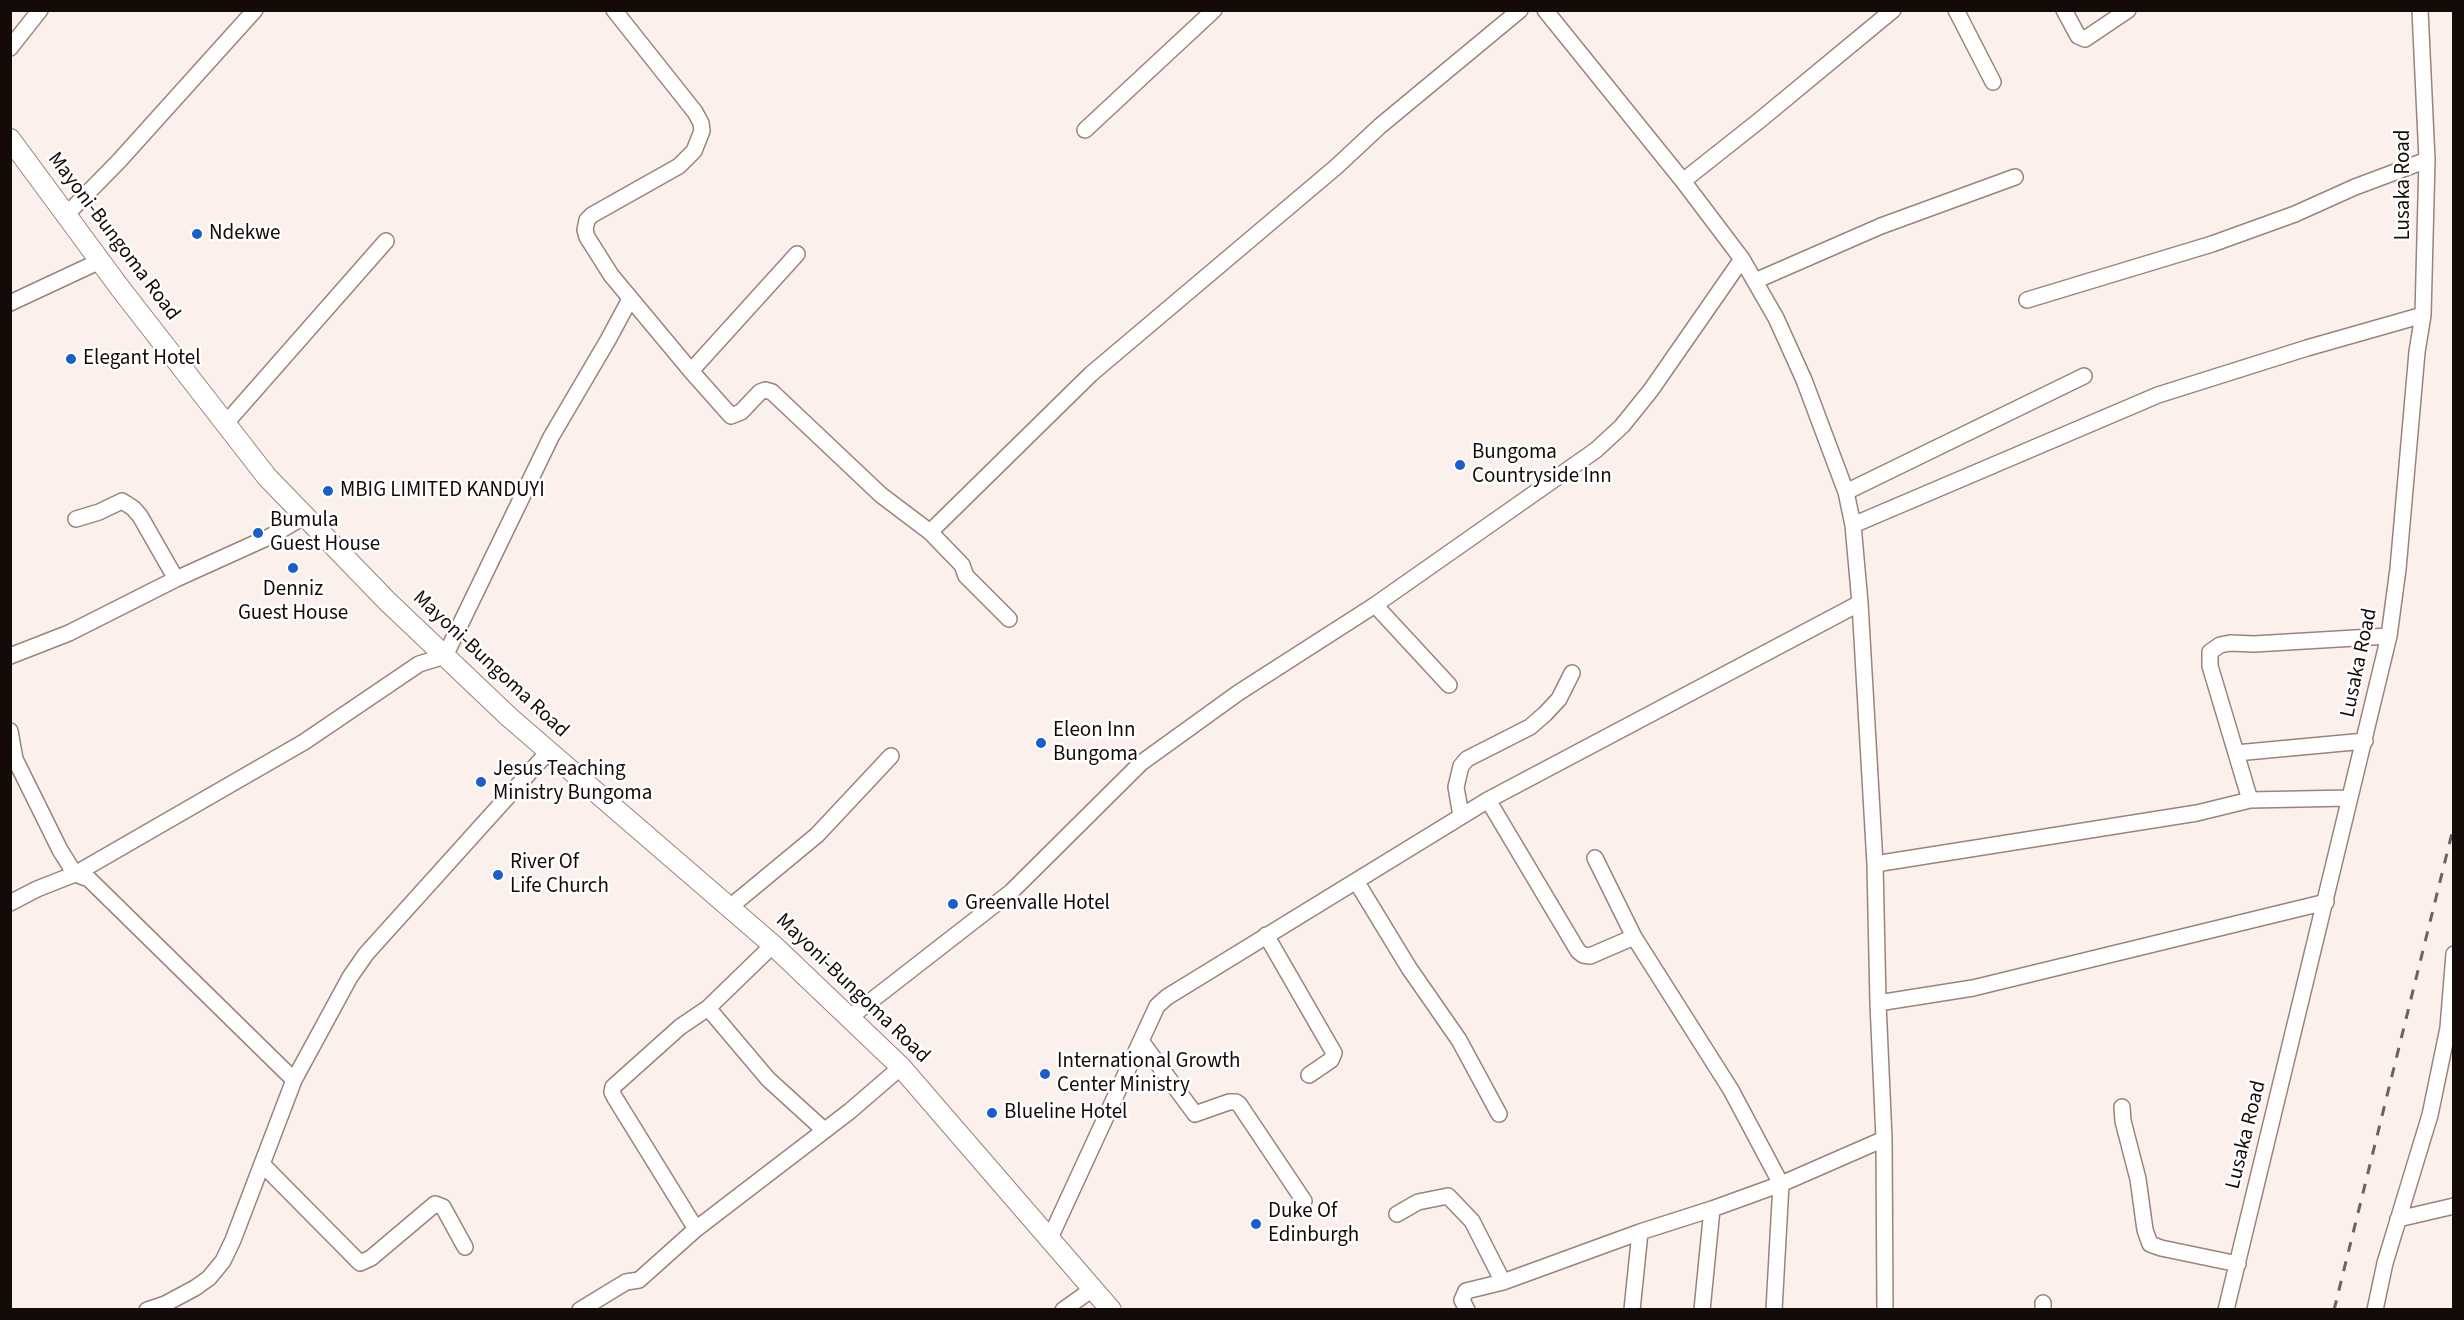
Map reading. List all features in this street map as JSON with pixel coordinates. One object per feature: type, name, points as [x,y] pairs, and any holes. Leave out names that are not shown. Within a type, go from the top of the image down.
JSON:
[{"type":"main road","name":"Mayoni-Bungoma Road","points":[[10,139],[100,261],[267,477],[387,601],[548,752],[773,945],[901,1067],[1111,1310]]},
{"type":"street","points":[[10,48],[40,10]]},
{"type":"street","points":[[67,214],[255,10]]},
{"type":"street","points":[[614,10],[695,112],[701,123],[702,131],[694,151],[680,166],[600,210],[587,220],[585,230],[587,237],[630,299],[731,416],[741,412],[760,392],[765,390],[772,392],[881,495],[930,532],[962,565],[966,576],[1009,619]]},
{"type":"street","points":[[1085,130],[1214,10]]},
{"type":"street","points":[[930,532],[1091,374],[1336,167],[1380,126],[1520,10]]},
{"type":"street","points":[[1545,10],[1683,181],[1742,259],[1776,318],[1804,380],[1846,492],[1853,525],[1860,603],[1875,864],[1884,1139],[1885,1310]]},
{"type":"street","points":[[1683,181],[1893,10]]},
{"type":"street","points":[[1956,10],[1993,82]]},
{"type":"street","points":[[2064,10],[2078,36],[2085,39],[2128,10]]},
{"type":"street","name":"Lusaka Road","points":[[2226,1310],[2389,636],[2398,569],[2416,352],[2423,315],[2427,160],[2420,10]]},
{"type":"street","points":[[2027,300],[2212,244],[2295,214],[2355,187],[2427,160]]},
{"type":"street","points":[[1755,281],[1881,226],[2015,177]]},
{"type":"street","points":[[226,423],[386,241]]},
{"type":"street","points":[[691,371],[797,254]]},
{"type":"street","points":[[849,1018],[1011,892],[1141,763],[1238,693],[1375,605],[1596,450],[1622,426],[1651,390],[1742,259]]},
{"type":"street","points":[[10,303],[100,261]]},
{"type":"street","points":[[10,903],[75,874],[304,742],[419,664],[446,656],[551,437],[609,340],[630,299]]},
{"type":"street","points":[[1853,525],[2158,395],[2307,348],[2423,315]]},
{"type":"street","points":[[1846,492],[2084,376]]},
{"type":"street","points":[[76,519],[99,512],[122,501],[128,504],[141,516],[176,579]]},
{"type":"street","points":[[10,656],[69,633],[176,579],[271,536],[304,516]]},
{"type":"street","points":[[1050,1238],[1157,1006],[1167,997],[1488,800],[1860,603]]},
{"type":"street","points":[[1375,605],[1449,684]]},
{"type":"street","points":[[2250,800],[2210,666],[2210,652],[2224,643],[2254,644],[2389,636]]},
{"type":"street","points":[[1461,816],[1456,787],[1461,766],[1467,759],[1530,727],[1559,699],[1572,673]]},
{"type":"street","points":[[10,731],[13,759],[60,850],[75,874],[89,879],[294,1080]]},
{"type":"street","points":[[2236,753],[2365,741]]},
{"type":"street","points":[[147,1310],[165,1304],[195,1288],[209,1278],[223,1261],[294,1080],[350,977],[366,954],[548,752]]},
{"type":"street","points":[[730,907],[817,835],[891,756]]},
{"type":"street","points":[[1875,864],[2197,813],[2250,800],[2349,798]]},
{"type":"street","points":[[1488,800],[1578,951],[1590,956],[1634,937]]},
{"type":"street","points":[[1595,858],[1634,937],[1731,1090],[1781,1184],[1774,1310]]},
{"type":"street","points":[[1356,881],[1409,968],[1459,1040],[1500,1114]]},
{"type":"street","points":[[1878,1003],[1973,988],[2326,902]]},
{"type":"street","points":[[1266,935],[1334,1053],[1331,1060],[1309,1075]]},
{"type":"street","points":[[696,1228],[612,1092],[617,1082],[680,1028],[708,1008],[773,945]]},
{"type":"street","points":[[2375,1310],[2398,1219],[2430,1115],[2451,1028],[2454,954]]},
{"type":"street","points":[[708,1008],[768,1079],[824,1130]]},
{"type":"street","points":[[1141,1041],[1195,1114],[1229,1102],[1239,1104],[1304,1201]]},
{"type":"street","points":[[580,1310],[626,1282],[639,1280],[696,1228],[824,1130],[901,1067]]},
{"type":"street","points":[[2121,1107],[2122,1121],[2138,1179],[2145,1230],[2150,1244],[2238,1264]]},
{"type":"street","points":[[1467,1310],[1462,1300],[1466,1291],[1503,1282],[1781,1184],[1884,1139]]},
{"type":"street","points":[[262,1164],[360,1263],[371,1258],[431,1205],[435,1204],[443,1207],[465,1247]]},
{"type":"street","points":[[1397,1214],[1418,1202],[1448,1196],[1464,1210],[1472,1221],[1503,1282]]},
{"type":"street","points":[[2398,1219],[2454,1206]]},
{"type":"street","points":[[1702,1310],[1712,1209]]},
{"type":"street","points":[[1632,1310],[1640,1232]]},
{"type":"street","points":[[1063,1310],[1094,1288]]},
{"type":"railway","points":[[2334,1310],[2454,825]]},
{"type":"place","name":"Ndekwe","points":[[197,234]]},
{"type":"place","name":"Elegant Hotel","points":[[71,359]]},
{"type":"place","name":"Bungoma Countryside Inn","points":[[1460,465]]},
{"type":"place","name":"MBIG LIMITED KANDUYI","points":[[328,491]]},
{"type":"place","name":"Bumula Guest House","points":[[258,533]]},
{"type":"place","name":"Denniz Guest House","points":[[293,568]]},
{"type":"place","name":"Eleon Inn Bungoma","points":[[1041,743]]},
{"type":"place","name":"Jesus Teaching Ministry Bungoma","points":[[481,782]]},
{"type":"place","name":"River Of Life Church","points":[[498,875]]},
{"type":"place","name":"Greenvalle Hotel","points":[[953,904]]},
{"type":"place","name":"International Growth Center Ministry","points":[[1045,1074]]},
{"type":"place","name":"Blueline Hotel","points":[[992,1113]]},
{"type":"place","name":"Duke Of Edinburgh","points":[[1256,1224]]}]
